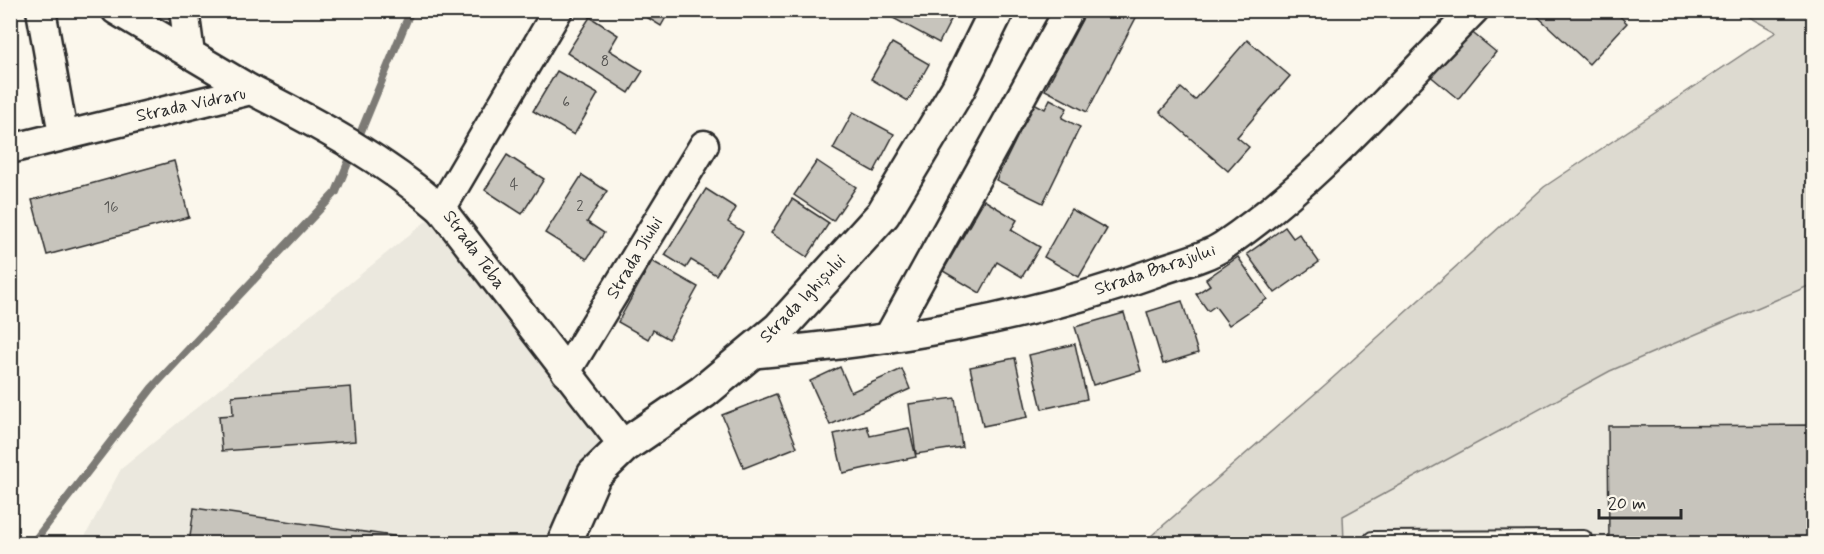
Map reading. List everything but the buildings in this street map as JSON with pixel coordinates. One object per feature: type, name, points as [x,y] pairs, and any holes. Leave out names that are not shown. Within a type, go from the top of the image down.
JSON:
[{"type":"street","points":[[41,10],[63,134]]},
{"type":"street","points":[[116,10],[251,90]]},
{"type":"street","points":[[184,10],[190,54]]},
{"type":"street","name":"Strada Teba","points":[[558,10],[441,210],[624,446]]},
{"type":"street","name":"Strada Ighișului","points":[[564,543],[594,475],[624,446],[703,392],[779,329],[883,214],[958,89],[997,10]]},
{"type":"street","points":[[888,338],[1069,10]]},
{"type":"street","name":"Strada Barajului","points":[[748,354],[936,332],[1109,289],[1221,248],[1290,196],[1474,10]]},
{"type":"street","name":"Strada Vidraru","points":[[10,149],[63,134],[251,90],[313,122],[420,191],[441,210]]},
{"type":"street","name":"Strada Jiului","points":[[566,372],[704,145]]},
{"type":"lane","points":[[1372,543],[1372,539],[1572,538],[1584,538],[1584,543]]},
{"type":"shaded area","points":[[1738,11],[1813,11],[1813,284],[1610,371],[1343,516],[1344,543],[1143,543],[1326,384],[1544,187],[1776,32]]},
{"type":"shaded area","points":[[441,209],[624,446],[564,543],[81,544],[121,469]]},
{"type":"shaded area","points":[[1813,284],[1813,543],[1344,543],[1343,516],[1610,371]]},
{"type":"waterway","points":[[32,544],[152,388],[336,192],[411,10]]}]
